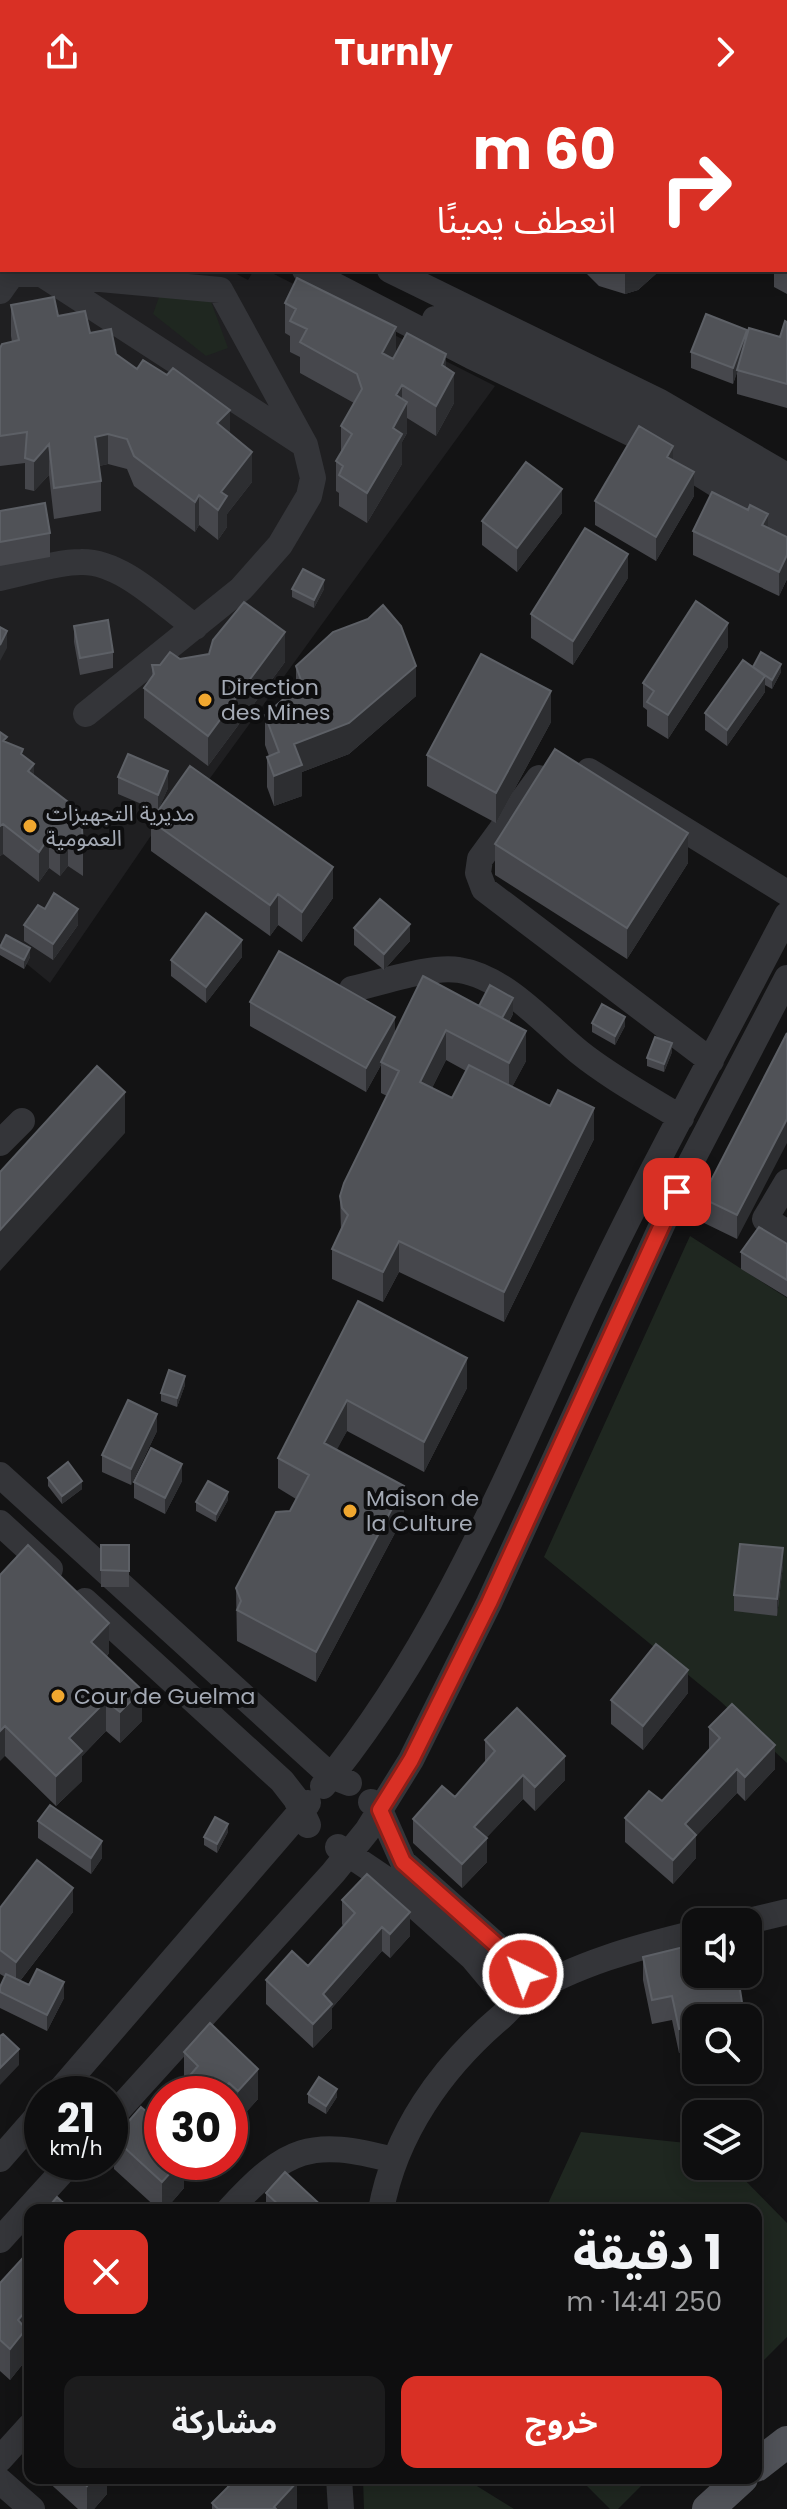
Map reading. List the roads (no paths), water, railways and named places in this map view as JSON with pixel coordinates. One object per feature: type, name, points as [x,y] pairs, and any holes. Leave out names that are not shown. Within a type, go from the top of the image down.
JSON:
[{"type":"main road","points":[[762,2461],[787,2442]]},
{"type":"main road","points":[[708,2509],[735,2484]]},
{"type":"street","points":[[309,272],[471,356],[645,440],[787,528]]},
{"type":"street","points":[[344,272],[647,418],[700,446],[787,502]]},
{"type":"street","points":[[394,272],[639,391],[787,476]]},
{"type":"street","points":[[35,273],[305,445]]},
{"type":"street","points":[[0,291],[12,274],[225,280],[305,445],[313,478],[300,516],[241,589],[86,714]]},
{"type":"street","points":[[0,578],[81,562],[98,564],[117,571],[195,627]]},
{"type":"street","points":[[711,1061],[484,889],[478,873],[480,859],[549,765],[577,763],[787,893]]},
{"type":"street","points":[[522,1996],[498,1988],[472,1957],[344,1850],[318,1839],[389,1692],[485,1522],[626,1222],[787,915]]},
{"type":"street","points":[[352,989],[435,971],[457,969],[478,975],[532,1009],[600,1068],[681,1118]]},
{"type":"street","points":[[74,2076],[337,1803],[411,1760],[489,1603],[689,1166],[787,978]]},
{"type":"street","points":[[1,1140],[22,1121]]},
{"type":"street","points":[[787,1182],[765,1219],[787,1233]]},
{"type":"street","points":[[0,1475],[337,1803],[512,1959],[523,1974],[522,1996]]},
{"type":"street","points":[[0,1523],[282,1781],[337,1803]]},
{"type":"street","points":[[128,2098],[344,1850],[337,1803]]},
{"type":"street","points":[[762,1918],[787,1912]]},
{"type":"street","points":[[382,2204],[393,2160],[407,2129],[431,2094],[482,2033],[522,1996],[588,1966],[682,1937]]},
{"type":"street","points":[[512,1959],[536,1968],[588,1966]]},
{"type":"street","points":[[482,2033],[490,2009],[490,1978]]},
{"type":"street","points":[[0,2159],[24,2132]]},
{"type":"street","points":[[235,2204],[256,2181],[286,2160],[313,2149],[342,2147],[393,2160]]},
{"type":"street","points":[[33,2204],[55,2180]]},
{"type":"street","points":[[0,2240],[24,2214]]},
{"type":"street","points":[[0,2459],[24,2433]]},
{"type":"street","points":[[0,2481],[32,2509]]},
{"type":"street","points":[[339,2484],[341,2509]]},
{"type":"place","name":"Direction des Mines","points":[[205,700]]},
{"type":"place","name":"مديرية التجهيزات العمومية","points":[[30,826]]},
{"type":"place","name":"Maison de la Culture","points":[[350,1511]]},
{"type":"place","name":"Cour de Guelma","points":[[58,1696]]}]
